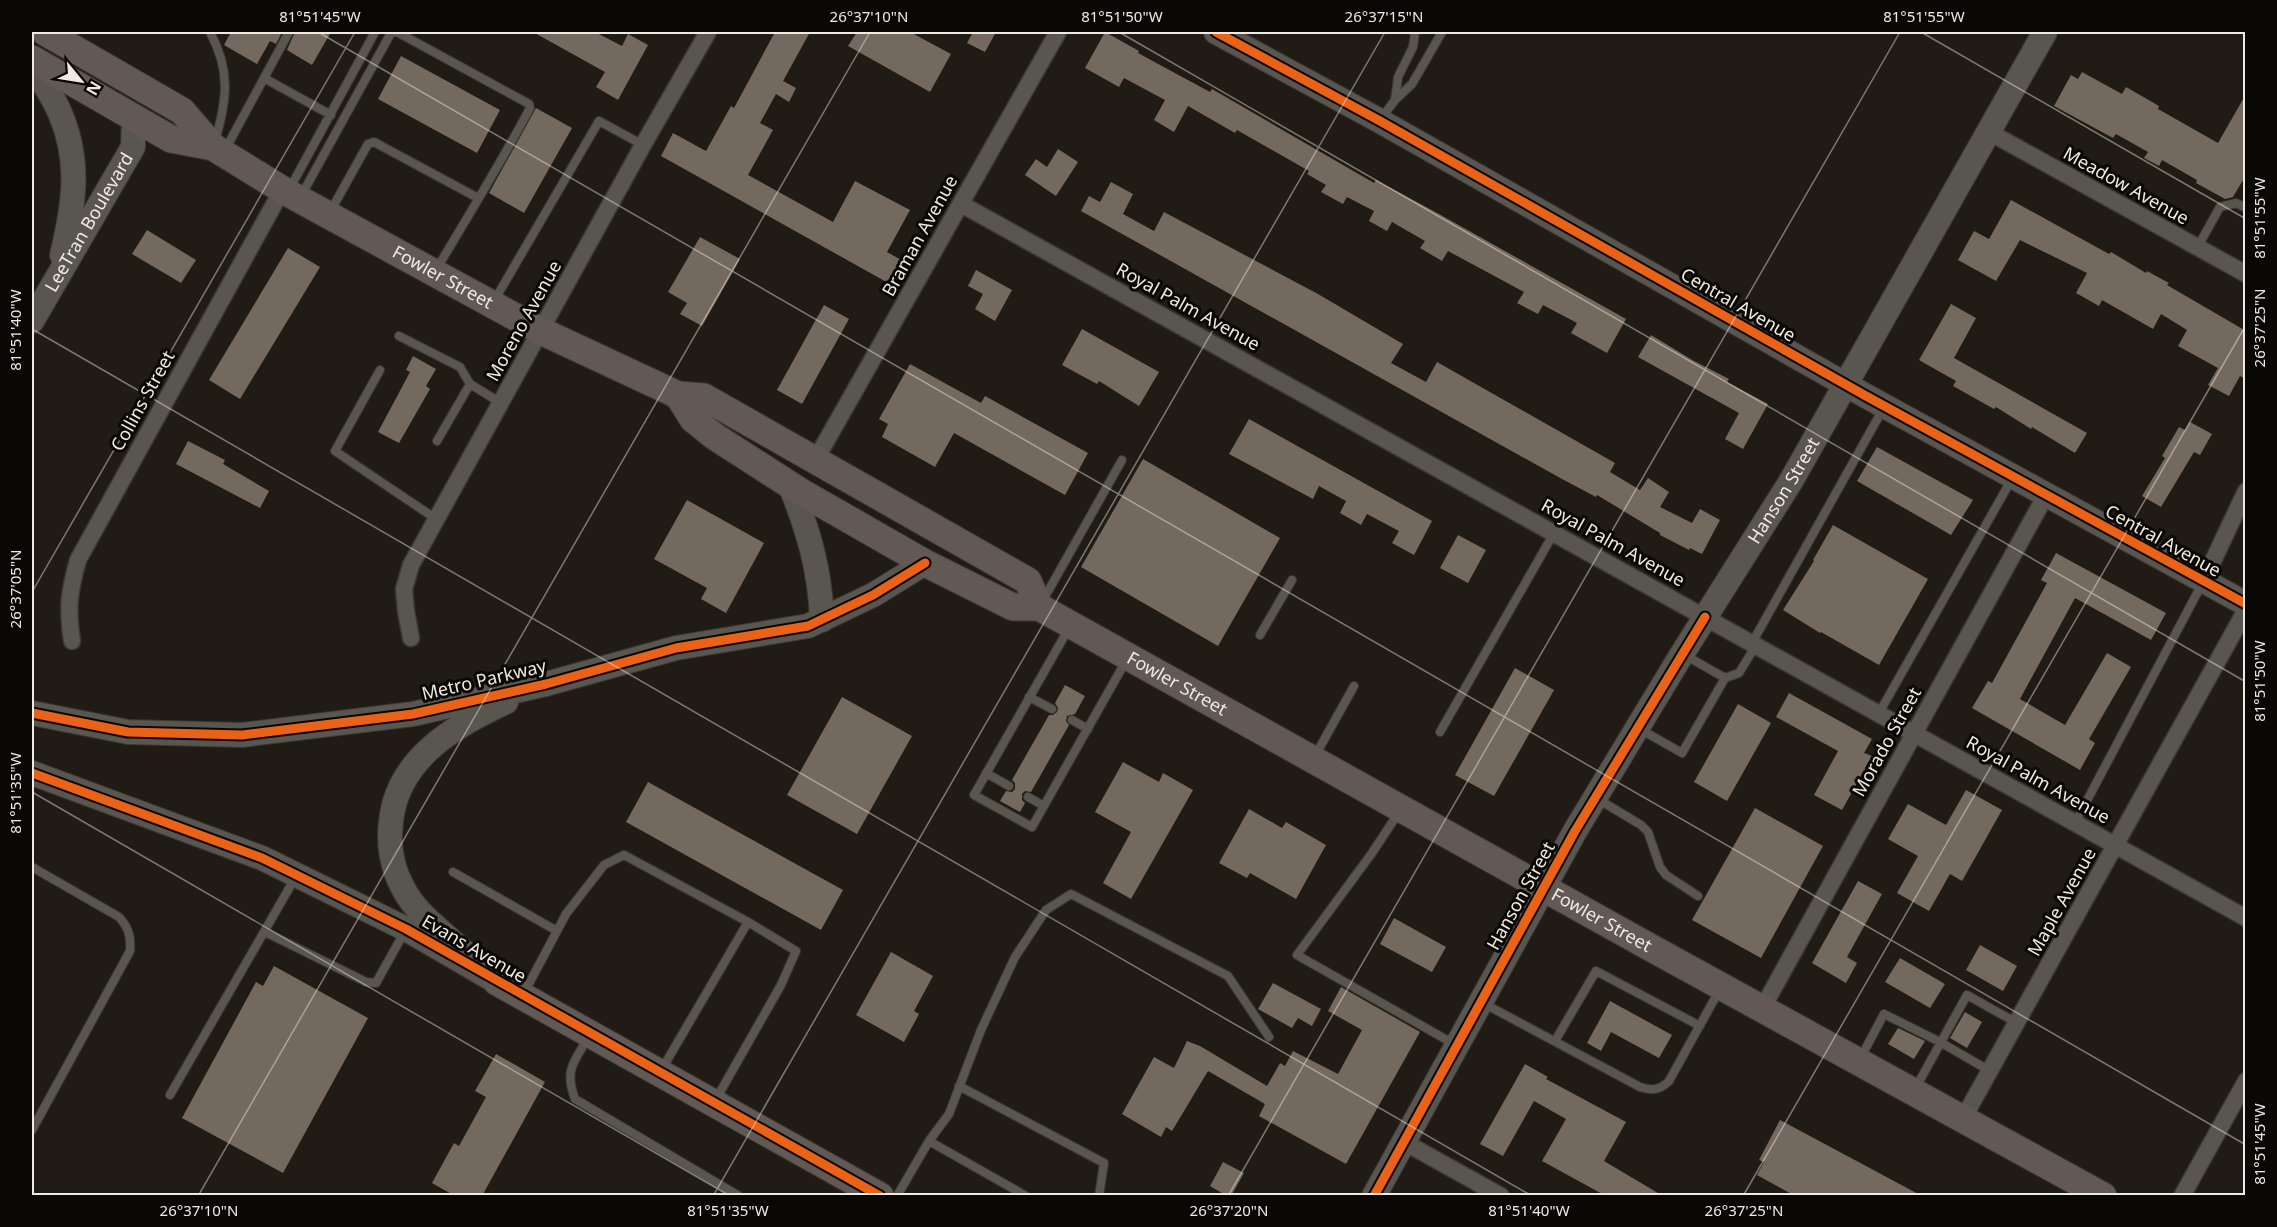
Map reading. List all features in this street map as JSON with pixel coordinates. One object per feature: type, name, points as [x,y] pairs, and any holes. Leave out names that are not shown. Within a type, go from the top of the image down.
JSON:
[{"type":"main road","name":"Fowler Street","points":[[45,32],[183,111],[218,150],[290,194],[541,331],[678,395],[704,396],[1028,581],[1039,608]]},
{"type":"main road","name":"Fowler Street","points":[[32,59],[171,139],[218,150]]},
{"type":"main road","points":[[134,118],[140,87]]},
{"type":"main road","name":"Fowler Street","points":[[678,395],[693,419],[714,436],[790,485],[925,563],[1013,607],[1039,608],[1722,987],[1964,1117],[2103,1196]]},
{"type":"main road","points":[[693,419],[716,424],[784,460],[816,459]]},
{"type":"main road","points":[[925,563],[986,557]]},
{"type":"main road","name":"Evans Avenue","points":[[497,982],[660,1072],[866,1192]]},
{"type":"street","name":"Moreno Avenue","points":[[411,638],[404,588],[411,565],[708,32]]},
{"type":"street","name":"Braman Avenue","points":[[816,459],[1058,32]]},
{"type":"street","name":"Central Avenue","points":[[1216,32],[1380,121],[1846,385],[2246,604]]},
{"type":"street","name":"Hanson Street","points":[[1374,1196],[1595,798],[1791,481],[2045,32]]},
{"type":"street","points":[[32,64],[59,111],[71,143],[75,180],[69,226],[56,281]]},
{"type":"street","name":"LeeTran Boulevard","points":[[32,321],[132,147],[134,118]]},
{"type":"street","name":"Meadow Avenue","points":[[1989,132],[2246,274]]},
{"type":"street","name":"Collins Street","points":[[72,641],[68,614],[70,588],[78,560],[290,194]]},
{"type":"street","name":"Royal Palm Avenue","points":[[961,204],[2246,918]]},
{"type":"street","points":[[790,485],[804,520],[821,585],[822,620]]},
{"type":"street","points":[[2203,582],[2246,491]]},
{"type":"street","name":"Morado Street","points":[[1762,1009],[2046,495]]},
{"type":"street","name":"Metro Parkway","points":[[32,713],[128,732],[242,735],[413,714],[546,684],[675,648],[793,629],[822,620],[873,595],[925,563]]},
{"type":"street","name":"Maple Avenue","points":[[1964,1117],[2246,610]]},
{"type":"street","points":[[497,982],[426,917],[403,889],[391,853],[389,834],[392,812],[405,776],[435,743],[479,714],[546,684]]},
{"type":"street","name":"Evans Avenue","points":[[32,773],[262,858],[406,929],[497,982]]},
{"type":"street","points":[[2182,1196],[2246,1081]]},
{"type":"street","points":[[1404,1142],[1501,1196]]},
{"type":"lane","points":[[210,32],[221,59],[225,85],[226,103],[218,150]]},
{"type":"lane","points":[[218,150],[264,78],[289,32]]},
{"type":"lane","points":[[290,194],[375,32]]},
{"type":"lane","points":[[290,194],[391,33],[397,32],[529,104],[530,108],[498,169],[478,198],[435,273]]},
{"type":"lane","points":[[1395,100],[1398,77],[1413,47],[1415,32]]},
{"type":"lane","points":[[1380,121],[1395,100],[1412,84],[1442,32]]},
{"type":"lane","points":[[264,78],[331,115]]},
{"type":"lane","points":[[492,304],[599,121],[643,145]]},
{"type":"lane","points":[[329,215],[368,144],[374,142],[382,144],[478,198]]},
{"type":"lane","points":[[2197,248],[2220,207],[2236,203],[2246,208]]},
{"type":"lane","points":[[399,336],[459,367],[470,384],[501,403]]},
{"type":"lane","points":[[380,370],[334,451],[436,519]]},
{"type":"lane","points":[[437,441],[470,384]]},
{"type":"lane","points":[[1638,728],[1682,753],[1725,678],[1739,673],[1885,406]]},
{"type":"lane","points":[[1039,608],[1122,460]]},
{"type":"lane","points":[[1879,713],[2013,477]]},
{"type":"lane","points":[[1440,732],[1554,533]]},
{"type":"lane","points":[[1260,635],[1292,580]]},
{"type":"lane","points":[[2075,823],[2203,582]]},
{"type":"lane","points":[[1070,625],[974,795],[1022,822],[1032,827],[1128,657]]},
{"type":"lane","points":[[1682,654],[1725,678]]},
{"type":"lane","points":[[1314,759],[1354,686]]},
{"type":"lane","points":[[1029,697],[1052,709]]},
{"type":"lane","points":[[1072,720],[1088,729]]},
{"type":"lane","points":[[986,773],[1009,786]]},
{"type":"lane","points":[[1028,797],[1044,806]]},
{"type":"lane","points":[[1595,798],[1641,825],[1648,832],[1665,875],[1698,896]]},
{"type":"lane","points":[[1401,808],[1372,854],[1297,955],[1457,1046]]},
{"type":"lane","points":[[523,996],[566,914],[604,865],[624,855],[748,922],[796,951],[781,985],[714,1103]]},
{"type":"lane","points":[[32,867],[119,917],[126,924],[131,938],[130,951],[32,1130]]},
{"type":"lane","points":[[453,872],[557,931]]},
{"type":"lane","points":[[170,1095],[297,875]]},
{"type":"lane","points":[[897,1196],[929,1141],[949,1114],[981,1030],[1015,957],[1046,910],[1071,894],[1228,976],[1269,1037]]},
{"type":"lane","points":[[660,1072],[748,922]]},
{"type":"lane","points":[[265,932],[366,982],[376,983],[406,929]]},
{"type":"lane","points":[[1555,1041],[1596,970],[1700,1026]]},
{"type":"lane","points":[[1481,1002],[1640,1087],[1656,1089],[1663,1087],[1669,1081],[1722,987]]},
{"type":"lane","points":[[1914,1091],[1967,995],[2017,1023]]},
{"type":"lane","points":[[1858,1061],[1884,1014],[1940,1042],[1990,1071]]},
{"type":"lane","points":[[591,1033],[571,1068],[569,1082],[575,1099],[739,1196]]},
{"type":"lane","points":[[959,1086],[1104,1163],[1099,1196]]},
{"type":"lane","points":[[929,1141],[1026,1196]]},
{"type":"building","points":[[231,32],[282,32],[276,44],[270,41],[257,64],[224,45]]},
{"type":"building","points":[[295,32],[331,32],[312,65],[287,50]]},
{"type":"building","points":[[533,32],[595,32],[622,46],[628,34],[648,45],[618,100],[596,87],[605,72]]},
{"type":"building","points":[[775,32],[810,32],[783,81],[796,88],[789,102],[776,94],[760,123],[773,130],[748,175],[833,222],[855,181],[910,210],[887,252],[903,261],[890,284],[661,156],[673,133],[706,151],[731,106],[734,108]]},
{"type":"building","points":[[857,32],[910,32],[951,54],[930,92],[848,46]]},
{"type":"building","points":[[973,32],[996,32],[985,52],[967,43]]},
{"type":"building","points":[[1105,32],[1139,51],[1138,53],[1210,92],[1212,89],[1374,183],[1376,180],[1439,214],[1626,319],[1607,353],[1571,333],[1577,323],[1543,305],[1538,314],[1517,303],[1524,292],[1448,251],[1442,261],[1420,248],[1425,241],[1392,222],[1387,231],[1369,221],[1374,211],[1347,197],[1343,204],[1321,192],[1326,185],[1307,174],[1309,171],[1237,130],[1235,133],[1188,106],[1174,132],[1154,120],[1165,100],[1124,78],[1119,87],[1085,68]]},
{"type":"building","points":[[401,56],[500,110],[477,153],[378,99]]},
{"type":"building","points":[[2082,72],[2122,94],[2126,87],[2159,106],[2158,109],[2218,143],[2246,94],[2246,175],[2233,197],[2225,199],[2162,160],[2159,166],[2144,158],[2148,152],[2116,134],[2113,138],[2054,106],[2071,75],[2078,79]]},
{"type":"building","points":[[536,108],[572,128],[524,213],[489,193]]},
{"type":"building","points":[[1058,149],[1078,162],[1056,196],[1025,175],[1036,159],[1047,167]]},
{"type":"building","points":[[1111,182],[1133,194],[1123,214],[1154,231],[1164,212],[1318,294],[1403,344],[1391,363],[1426,382],[1437,362],[1615,463],[1610,472],[1640,490],[1648,478],[1669,492],[1660,507],[1692,523],[1700,509],[1720,520],[1702,554],[1660,535],[1597,495],[1596,497],[1562,479],[1081,211],[1089,196],[1100,202]]},
{"type":"building","points":[[2011,200],[2109,254],[2111,252],[2146,273],[2147,271],[2169,283],[2167,285],[2246,331],[2246,379],[2240,376],[2229,396],[2208,385],[2218,368],[2178,346],[2187,330],[2161,314],[2153,329],[2102,300],[2099,306],[2076,293],[2087,273],[2020,240],[1996,281],[1958,260],[1974,231],[1989,239]]},
{"type":"building","points":[[147,230],[196,260],[181,283],[132,254]]},
{"type":"building","points":[[700,237],[740,259],[702,326],[680,314],[687,303],[668,292]]},
{"type":"building","points":[[288,248],[320,267],[240,399],[209,380]]},
{"type":"building","points":[[976,270],[1012,290],[995,321],[975,309],[983,294],[968,286]]},
{"type":"building","points":[[1951,304],[1976,318],[1954,358],[2087,433],[2075,453],[1996,407],[1994,409],[1953,386],[1956,381],[1919,360]]},
{"type":"building","points":[[824,305],[849,319],[802,404],[777,390]]},
{"type":"building","points":[[1082,329],[1159,372],[1139,406],[1099,381],[1097,384],[1062,365]]},
{"type":"building","points":[[1651,335],[1729,379],[1727,382],[1768,404],[1743,449],[1725,439],[1739,413],[1638,357]]},
{"type":"building","points":[[413,356],[436,369],[426,386],[430,389],[399,443],[378,432],[410,372],[406,370]]},
{"type":"building","points":[[910,364],[981,403],[985,396],[1088,453],[1065,495],[954,433],[935,467],[882,437],[888,424],[879,419]]},
{"type":"building","points":[[1249,419],[1432,521],[1414,555],[1392,543],[1399,531],[1367,514],[1361,525],[1340,513],[1346,501],[1319,486],[1313,499],[1229,454]]},
{"type":"building","points":[[2190,422],[2212,434],[2200,455],[2194,452],[2161,507],[2142,496],[2165,458],[2162,456],[2179,427],[2185,430]]},
{"type":"building","points":[[188,441],[225,460],[223,464],[269,491],[260,508],[176,464]]},
{"type":"building","points":[[1877,447],[1973,500],[1951,535],[1857,481]]},
{"type":"building","points":[[1143,459],[1280,538],[1218,646],[1081,567]]},
{"type":"building","points":[[687,500],[764,543],[726,613],[701,599],[707,588],[654,559]]},
{"type":"building","points":[[1833,525],[1928,579],[1879,665],[1783,610],[1814,561]]},
{"type":"building","points":[[1458,535],[1486,550],[1468,583],[1440,568]]},
{"type":"building","points":[[2056,553],[2166,613],[2151,640],[2075,598],[2020,699],[2065,725],[2107,653],[2131,667],[2089,739],[2095,743],[2080,770],[1972,708],[1988,681],[1992,683],[2047,583],[2041,580]]},
{"type":"building","points":[[1515,668],[1554,690],[1494,796],[1455,775]]},
{"type":"building","points":[[1065,685],[1085,696],[1075,714],[1067,716],[1066,721],[1069,725],[1031,792],[1025,791],[1022,794],[1022,800],[1025,803],[1020,812],[1000,801],[1006,791],[1012,792],[1015,789],[1015,783],[1012,780],[1049,715],[1057,712],[1058,708],[1055,703]]},
{"type":"building","points":[[1789,693],[1872,739],[1864,753],[1872,756],[1842,810],[1814,795],[1838,751],[1776,717]]},
{"type":"building","points":[[842,697],[912,736],[857,834],[787,795]]},
{"type":"building","points":[[1738,704],[1771,723],[1727,801],[1694,782]]},
{"type":"building","points":[[1123,762],[1159,782],[1163,773],[1193,790],[1131,899],[1103,883],[1131,832],[1095,812]]},
{"type":"building","points":[[648,782],[843,890],[821,930],[626,822]]},
{"type":"building","points":[[1966,790],[2002,810],[1962,881],[1950,874],[1929,911],[1897,893],[1918,856],[1888,839],[1908,804],[1946,825]]},
{"type":"building","points":[[1755,808],[1823,846],[1761,958],[1692,920]]},
{"type":"building","points":[[1249,809],[1282,828],[1286,822],[1326,845],[1296,899],[1250,873],[1247,878],[1219,863]]},
{"type":"building","points":[[1858,881],[1882,894],[1847,957],[1857,963],[1846,983],[1812,963]]},
{"type":"building","points":[[1394,918],[1446,947],[1432,972],[1380,944]]},
{"type":"building","points":[[1980,945],[2017,966],[2003,991],[1966,970]]},
{"type":"building","points":[[891,952],[933,976],[914,1011],[919,1014],[904,1042],[856,1015]]},
{"type":"building","points":[[1900,958],[1945,984],[1930,1008],[1885,982]]},
{"type":"building","points":[[274,966],[368,1018],[283,1173],[182,1118],[256,982],[263,986]]},
{"type":"building","points":[[1273,983],[1321,1009],[1312,1026],[1298,1018],[1292,1028],[1258,1009]]},
{"type":"building","points":[[1341,987],[1420,1032],[1346,1164],[1259,1116],[1265,1104],[1208,1071],[1172,1131],[1166,1127],[1161,1137],[1122,1114],[1154,1057],[1174,1068],[1187,1041],[1200,1046],[1267,1086],[1280,1063],[1285,1066],[1293,1051],[1338,1074],[1362,1030],[1328,1011]]},
{"type":"building","points":[[1610,1001],[1672,1035],[1659,1058],[1611,1032],[1601,1051],[1587,1043]]},
{"type":"building","points":[[1965,1012],[1982,1022],[1967,1048],[1950,1038]]},
{"type":"building","points":[[1898,1028],[1925,1041],[1914,1059],[1888,1044]]},
{"type":"building","points":[[496,1054],[545,1082],[482,1196],[455,1196],[432,1183],[454,1143],[459,1146],[486,1097],[475,1091]]},
{"type":"building","points":[[1525,1064],[1548,1077],[1546,1079],[1626,1122],[1604,1161],[1663,1196],[1606,1196],[1542,1161],[1566,1119],[1534,1101],[1503,1156],[1480,1144]]},
{"type":"building","points":[[1780,1120],[1922,1196],[1795,1196],[1757,1175],[1764,1162],[1759,1160]]},
{"type":"building","points":[[1223,1162],[1244,1173],[1231,1196],[1210,1186]]},
{"type":"cycle path","points":[[1216,32],[1380,121],[1866,396],[2246,604]]},
{"type":"cycle path","points":[[32,713],[128,732],[242,735],[413,714],[546,684],[676,648],[808,626],[873,595],[925,563]]},
{"type":"cycle path","points":[[1374,1196],[1575,831],[1705,617]]},
{"type":"cycle path","points":[[32,773],[262,858],[406,929],[880,1196]]}]
